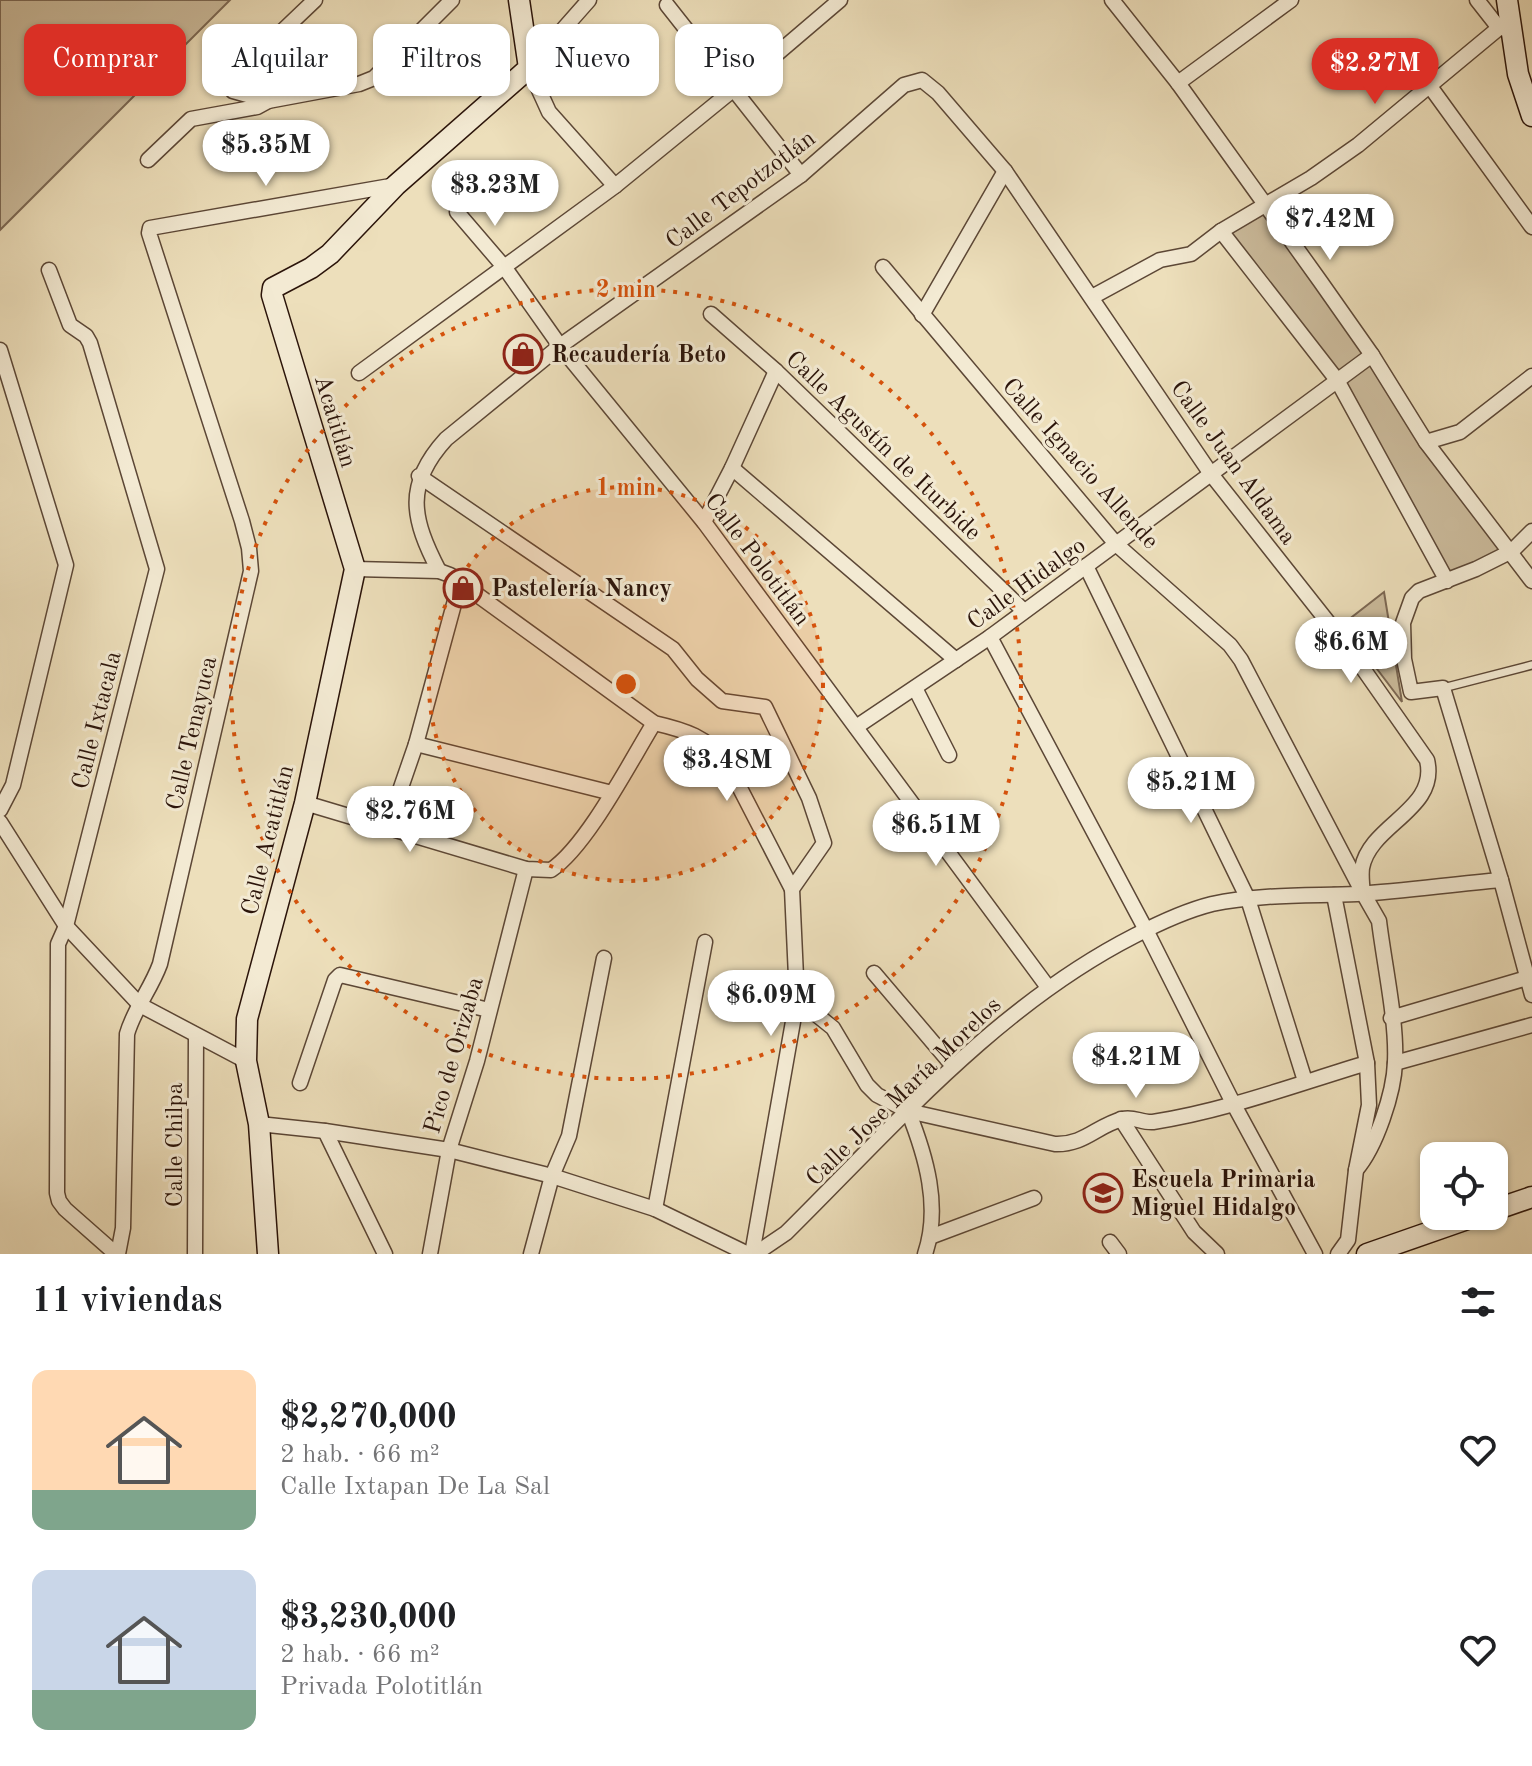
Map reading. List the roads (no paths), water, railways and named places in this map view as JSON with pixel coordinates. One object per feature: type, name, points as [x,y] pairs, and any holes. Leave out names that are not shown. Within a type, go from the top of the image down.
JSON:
[{"type":"street","points":[[268,101],[233,91],[230,81],[315,0]]},
{"type":"street","points":[[148,160],[191,119],[257,107],[268,101],[359,84],[374,78],[452,0]]},
{"type":"street","points":[[519,0],[526,48]]},
{"type":"street","points":[[568,24],[589,0]]},
{"type":"street","points":[[783,49],[840,0]]},
{"type":"street","points":[[1112,0],[1178,83],[1372,355],[1426,442],[1532,581]]},
{"type":"street","points":[[1178,83],[1291,0]]},
{"type":"street","points":[[1477,0],[1505,29]]},
{"type":"street","points":[[1507,0],[1505,29],[1532,116]]},
{"type":"street","points":[[667,5],[682,24]]},
{"type":"street","points":[[1092,297],[1167,258],[1191,254],[1221,231],[1311,178],[1358,145],[1429,85],[1505,29]]},
{"type":"street","points":[[396,185],[526,71]]},
{"type":"street","name":"Calle Juan Aldama","points":[[904,85],[922,80],[929,85],[1005,171],[1211,474],[1350,650],[1427,760],[1429,782],[1423,794],[1371,846],[1362,870],[1363,893]]},
{"type":"street","name":"Calle Tepotzotlán","points":[[419,476],[430,456],[446,439],[560,346],[801,175],[904,85]]},
{"type":"street","points":[[1429,85],[1532,227]]},
{"type":"street","points":[[542,96],[549,112],[615,186]]},
{"type":"street","points":[[359,373],[615,186],[725,96]]},
{"type":"street","points":[[739,96],[801,175]]},
{"type":"street","points":[[922,315],[1005,171]]},
{"type":"street","name":"Calle Tenayuca","points":[[117,1254],[123,1228],[127,1034],[160,964],[251,571],[242,521],[149,233],[150,228],[396,185]]},
{"type":"street","name":"Acatitlán","points":[[355,569],[272,295],[273,288],[330,254],[396,185]]},
{"type":"street","name":"Calle Polotitlán","points":[[457,212],[505,268],[560,346],[704,522],[1047,986]]},
{"type":"street","points":[[1221,231],[1337,380],[1447,581]]},
{"type":"street","name":"Calle Ignacio Allende","points":[[883,267],[1116,544],[1230,645],[1241,660],[1379,921],[1395,1063],[1375,1139],[1368,1156],[1356,1170]]},
{"type":"street","name":"Calle Ixtacala","points":[[49,270],[70,325],[86,336],[90,343],[157,569],[66,926],[58,944],[59,1201],[117,1254]]},
{"type":"street","name":"Calle Agustín de Iturbide","points":[[711,314],[776,371],[1024,611]]},
{"type":"street","name":"Calle Hidalgo","points":[[856,727],[990,637],[1372,355]]},
{"type":"street","points":[[0,810],[13,785],[66,565],[3,357]]},
{"type":"street","points":[[704,522],[776,371]]},
{"type":"street","points":[[1426,442],[1460,432],[1532,376]]},
{"type":"street","points":[[732,468],[956,660]]},
{"type":"street","points":[[419,476],[418,524],[439,571]]},
{"type":"street","points":[[419,476],[673,649],[697,679],[722,701],[765,707],[809,798],[824,843],[792,889]]},
{"type":"street","points":[[1532,531],[1512,551],[1419,591],[1407,606],[1403,623],[1404,659],[1411,692],[1443,688],[1532,995]]},
{"type":"street","points":[[1086,566],[1248,899],[1305,1081]]},
{"type":"street","points":[[259,1124],[449,1150],[552,1176],[655,1209],[752,1254],[797,999],[792,889],[727,763],[716,748],[702,737],[654,723],[460,582],[439,571],[355,569]]},
{"type":"street","name":"Calle Acatitlán","points":[[268,1254],[259,1124],[246,1061],[247,1019],[305,803],[355,569]]},
{"type":"street","points":[[387,828],[416,744],[460,582]]},
{"type":"street","points":[[990,637],[1315,1254]]},
{"type":"street","points":[[915,688],[949,755]]},
{"type":"street","points":[[305,803],[526,869],[544,871],[555,867],[568,855],[612,793],[654,723]]},
{"type":"street","points":[[416,744],[612,793]]},
{"type":"street","points":[[0,822],[66,926],[140,1005],[246,1061]]},
{"type":"street","name":"Pico de Orizaba","points":[[430,1254],[449,1150],[526,869]]},
{"type":"street","name":"Calle Jose María Morelos","points":[[752,1254],[786,1233],[953,1066],[1047,986],[1094,956],[1146,930],[1179,914],[1212,904],[1501,880]]},
{"type":"street","points":[[1334,895],[1367,1063],[1369,1105],[1356,1170],[1348,1240],[1338,1254]]},
{"type":"street","points":[[655,1209],[705,942]]},
{"type":"street","points":[[531,1254],[552,1176],[569,1136],[604,958]]},
{"type":"street","points":[[874,973],[953,1066]]},
{"type":"street","points":[[300,1083],[335,980],[340,975],[489,1010]]},
{"type":"street","points":[[1391,1018],[1527,978]]},
{"type":"street","points":[[797,999],[833,1028],[872,1091],[908,1111],[1055,1144],[1077,1143],[1121,1119],[1150,1122],[1233,1103],[1367,1063]]},
{"type":"street","points":[[1395,1063],[1532,1025]]},
{"type":"street","name":"Calle Chilpa","points":[[195,1254],[196,1036]]},
{"type":"street","points":[[908,1111],[929,1183],[930,1237],[925,1254]]},
{"type":"street","points":[[1121,1119],[1194,1232],[1217,1254]]},
{"type":"street","points":[[325,1131],[385,1254]]},
{"type":"street","points":[[1508,1205],[1532,1197]]},
{"type":"street","points":[[930,1237],[1034,1198]]},
{"type":"street","points":[[1367,1254],[1436,1230]]},
{"type":"lane","points":[[1516,62],[1532,85]]},
{"type":"lane","points":[[1443,688],[1532,665]]},
{"type":"place","name":"Recaudería Beto","points":[[523,354]]},
{"type":"place","name":"Pastelería Nancy","points":[[463,588]]},
{"type":"place","name":"Escuela Primaria Miguel Hidalgo","points":[[1103,1193]]}]
